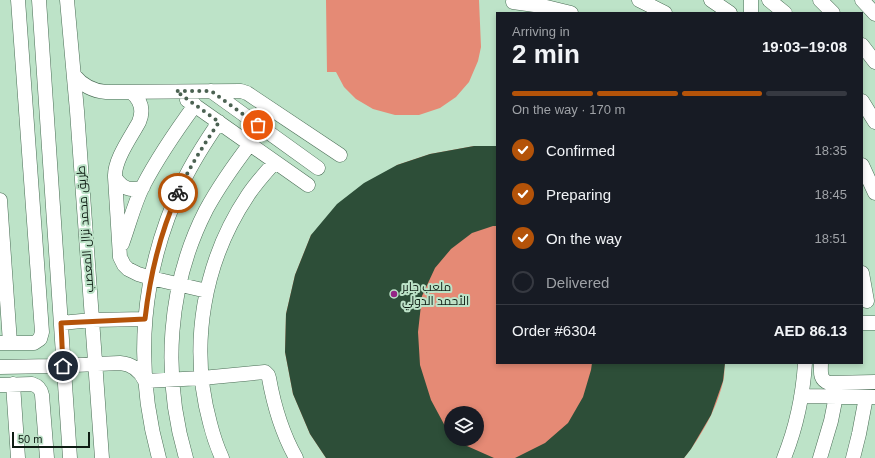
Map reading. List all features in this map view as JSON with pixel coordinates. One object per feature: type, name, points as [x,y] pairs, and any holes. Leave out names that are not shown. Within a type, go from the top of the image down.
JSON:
[{"type":"street","points":[[0,200],[5,343],[34,342],[40,338],[42,332],[18,0]]},
{"type":"street","points":[[39,0],[70,458]]},
{"type":"street","name":"طريق محمد نزال المعصب","points":[[67,0],[74,75],[102,458]]},
{"type":"street","points":[[639,0],[663,12]]},
{"type":"street","points":[[711,0],[729,12]]},
{"type":"street","points":[[751,0],[751,12]]},
{"type":"street","points":[[769,0],[784,12]]},
{"type":"street","points":[[820,0],[832,12]]},
{"type":"street","points":[[862,0],[875,14]]},
{"type":"street","points":[[513,5],[542,6],[567,12]]},
{"type":"street","points":[[863,46],[875,62]]},
{"type":"street","points":[[74,75],[88,87],[106,92],[241,91],[247,93],[340,155]]},
{"type":"street","points":[[176,91],[308,185]]},
{"type":"street","points":[[211,91],[318,168]]},
{"type":"street","points":[[76,111],[89,98],[106,92]]},
{"type":"street","points":[[131,92],[139,100],[142,111],[141,117],[117,162],[115,170],[119,252],[122,261],[128,269],[138,274],[207,291]]},
{"type":"street","points":[[866,104],[875,122]]},
{"type":"street","points":[[119,252],[143,187],[170,139],[195,105]]},
{"type":"street","points":[[160,458],[154,439],[148,410],[145,381],[145,319],[151,278],[169,212],[180,187],[200,150],[219,122]]},
{"type":"street","points":[[186,458],[177,424],[171,357],[172,333],[179,285],[188,253],[206,210],[219,187],[250,144]]},
{"type":"street","points":[[222,458],[210,424],[202,378],[200,348],[201,329],[207,291],[214,264],[227,231],[248,195],[275,162]]},
{"type":"street","points":[[863,167],[875,193]]},
{"type":"street","points":[[115,177],[117,182],[122,186],[132,190],[143,187]]},
{"type":"street","points":[[863,278],[868,301]]},
{"type":"street","points":[[61,323],[92,320],[145,319]]},
{"type":"street","points":[[863,323],[875,322]]},
{"type":"street","points":[[0,367],[126,363],[136,368],[145,381]]},
{"type":"street","points":[[784,458],[795,426],[801,396],[805,364]]},
{"type":"street","points":[[821,364],[821,376],[824,381],[829,383],[875,382]]},
{"type":"street","points":[[145,381],[202,378],[262,372],[267,374],[279,422],[296,458]]},
{"type":"street","points":[[18,458],[6,385],[32,384],[41,391],[42,395],[47,458]]},
{"type":"street","points":[[801,396],[870,397],[853,458]]},
{"type":"street","points":[[820,458],[831,421],[836,396]]},
{"type":"shaded area","points":[[326,0],[479,0],[481,47],[478,61],[469,82],[456,97],[440,108],[419,115],[395,115],[373,109],[356,99],[344,87],[336,72],[327,72]]},
{"type":"shaded area","name":"ملعب جابر الأحمد الدولي","points":[[474,146],[496,146],[496,364],[725,364],[724,380],[713,412],[702,432],[684,458],[326,458],[310,434],[293,394],[285,352],[286,314],[295,275],[311,235],[397,165],[430,154]]},
{"type":"building","points":[[474,146],[496,146],[496,226],[472,233],[451,249],[435,268],[422,296],[418,332],[420,365],[431,400],[444,424],[444,446],[467,446],[494,458],[326,458],[310,434],[293,394],[285,352],[286,314],[295,275],[311,235],[337,204],[364,183],[397,165],[430,154]]},
{"type":"building","points":[[592,364],[725,364],[723,381],[711,415],[684,458],[515,458],[545,443],[568,423],[583,397]]},
{"type":"way so far","points":[[178,193],[200,150],[219,122],[176,91],[211,91],[258,125]]},
{"type":"place","name":"ملعب جابر الأحمد الدولي","points":[[394,294]]},
{"type":"route","points":[[63,366],[61,323],[92,320],[145,319],[147,298],[159,245],[169,212],[178,193]]}]
